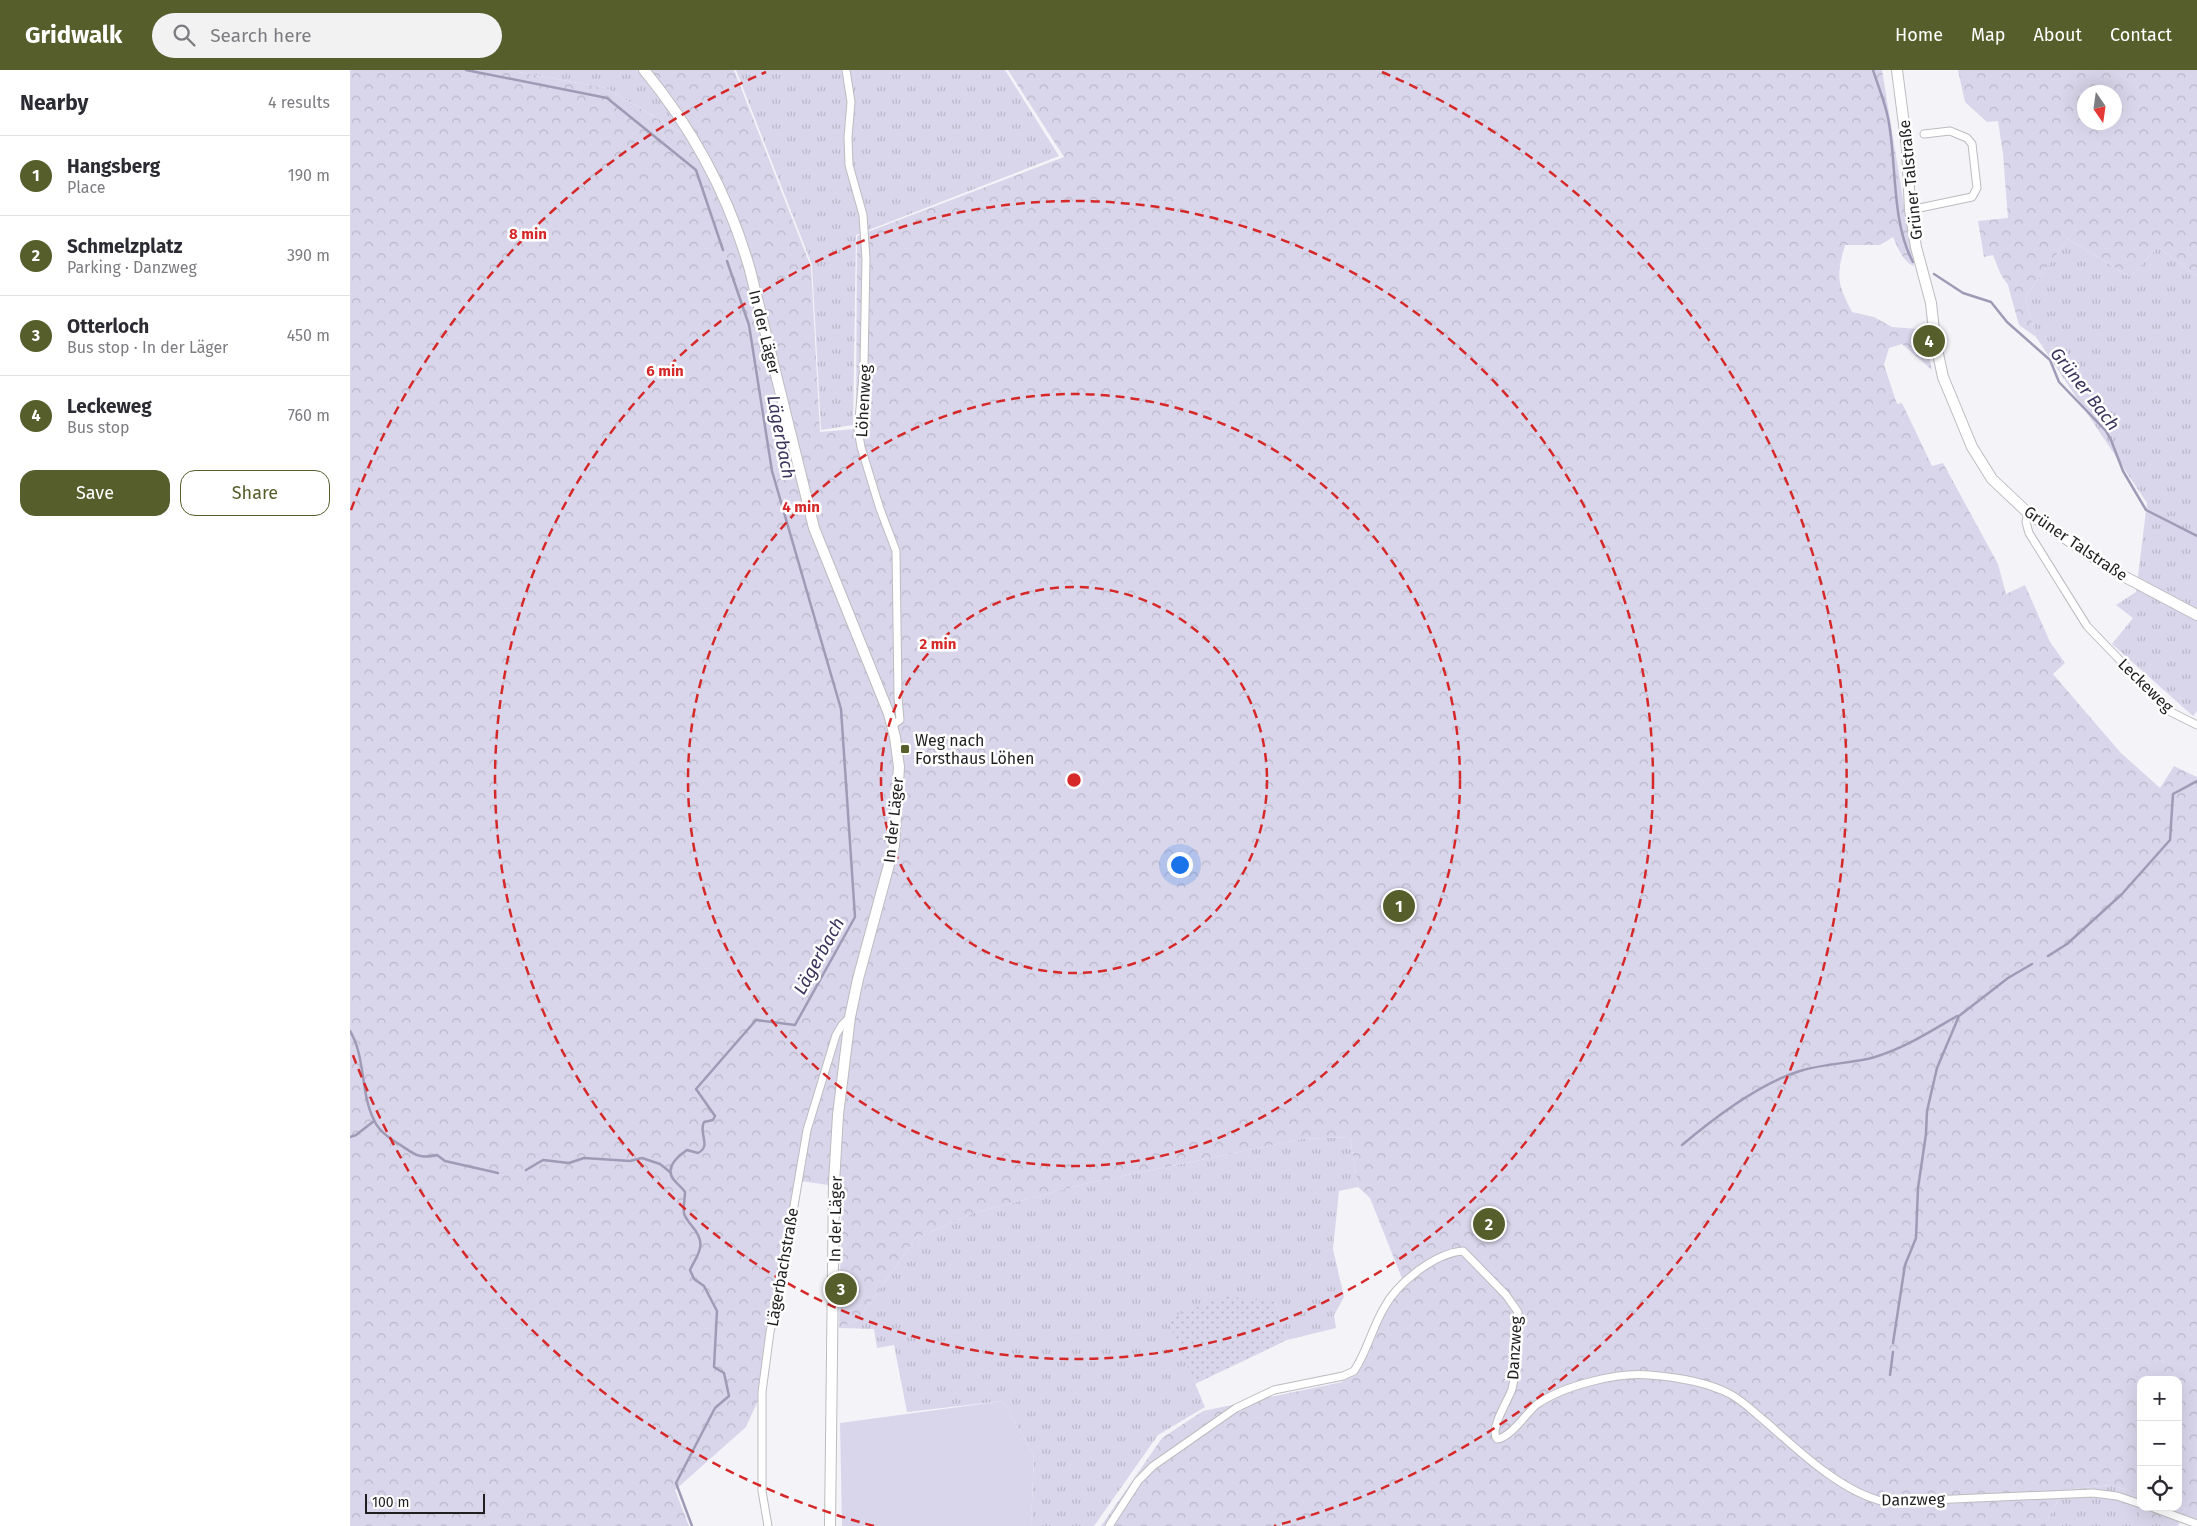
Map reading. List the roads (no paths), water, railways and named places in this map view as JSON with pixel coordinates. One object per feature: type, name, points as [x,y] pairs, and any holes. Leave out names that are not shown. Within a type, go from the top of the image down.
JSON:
[{"type":"main road","name":"In der Läger","points":[[644,70],[668,99],[685,124],[707,163],[739,234],[750,270],[814,528],[893,725],[899,772],[894,846],[865,950],[850,1017],[838,1115],[834,1183],[830,1526]]},
{"type":"main road","name":"Grüner Talstraße","points":[[1897,70],[1908,148],[1910,210],[1916,247],[1931,302],[1939,360],[1947,389],[1972,447],[1992,478],[2028,513],[2112,570],[2197,615]]},
{"type":"street","name":"Löhenweg","points":[[846,70],[851,102],[848,137],[849,165],[863,215],[866,259],[864,364],[858,430],[861,448],[880,509],[896,551],[900,720],[893,725]]},
{"type":"street","points":[[1910,210],[1972,197],[1977,188],[1972,144],[1967,138],[1950,131],[1924,134]]},
{"type":"street","name":"Leckeweg","points":[[2028,513],[2026,522],[2029,533],[2087,626],[2168,711],[2196,723]]},
{"type":"street","name":"Lägerbachstraße","points":[[768,1526],[762,1492],[762,1392],[770,1332],[782,1276],[807,1130],[836,1036],[842,1025],[850,1017]]},
{"type":"street","name":"Danzweg","points":[[1109,1526],[1138,1482],[1153,1466],[1236,1408],[1274,1390],[1343,1376],[1354,1371],[1388,1300],[1430,1263],[1453,1252],[1463,1251],[1496,1284],[1518,1312],[1514,1329],[1514,1379],[1506,1404],[1494,1428],[1497,1439],[1508,1436],[1519,1421],[1536,1406],[1560,1392],[1637,1374],[1656,1375],[1701,1382],[1731,1394],[1816,1464],[1848,1487],[1871,1499],[1885,1502],[2098,1493],[2117,1496],[2137,1503]]},
{"type":"street","points":[[2162,1511],[2197,1524]]},
{"type":"waterway","name":"Lägerbach","points":[[466,70],[607,98],[696,170],[723,250]]},
{"type":"waterway","name":"Grüner Bach","points":[[1873,70],[1888,118],[1891,135],[1901,229],[1913,262]]},
{"type":"waterway","name":"Lägerbach","points":[[692,1526],[676,1483],[715,1408],[729,1396],[724,1373],[714,1367],[717,1311],[704,1286],[694,1279],[690,1270],[700,1249],[700,1238],[687,1220],[684,1208],[685,1192],[671,1176],[671,1167],[676,1159],[687,1150],[698,1153],[702,1150],[704,1147],[702,1130],[704,1122],[713,1120],[715,1116],[696,1089],[756,1020],[795,1025],[855,917],[841,709],[772,471],[749,325],[727,261]]},
{"type":"waterway","name":"Grüner Bach","points":[[1934,274],[1963,293],[1991,302],[2007,322],[2050,360],[2059,382],[2106,431],[2123,471],[2146,510],[2197,536]]},
{"type":"waterway","points":[[2048,956],[2067,944],[2122,894],[2170,840],[2173,794],[2197,781]]},
{"type":"waterway","points":[[1893,1343],[1905,1265],[1916,1238],[1918,1188],[1926,1134],[1927,1111],[1937,1068],[1959,1016],[2008,978],[2032,964]]},
{"type":"waterway","points":[[1682,1145],[1738,1102],[1769,1084],[1809,1068],[1875,1057],[1918,1039],[1957,1016]]},
{"type":"waterway","points":[[350,1031],[359,1052],[370,1109],[376,1124],[382,1132],[418,1155],[426,1157],[437,1155],[445,1161],[498,1173]]},
{"type":"waterway","points":[[350,1137],[356,1135],[374,1121]]},
{"type":"waterway","points":[[526,1170],[543,1160],[569,1163],[584,1158],[630,1161],[642,1158],[660,1164],[670,1172]]},
{"type":"waterway","points":[[1890,1375],[1893,1352]]},
{"type":"place","name":"Leckeweg","points":[[1929,341]]},
{"type":"place","name":"Weg nach Forsthaus Löhen","points":[[905,749]]},
{"type":"place","name":"Hangsberg","points":[[1399,906]]},
{"type":"place","name":"Schmelzplatz","points":[[1489,1224]]},
{"type":"place","name":"Otterloch","points":[[841,1289]]}]
